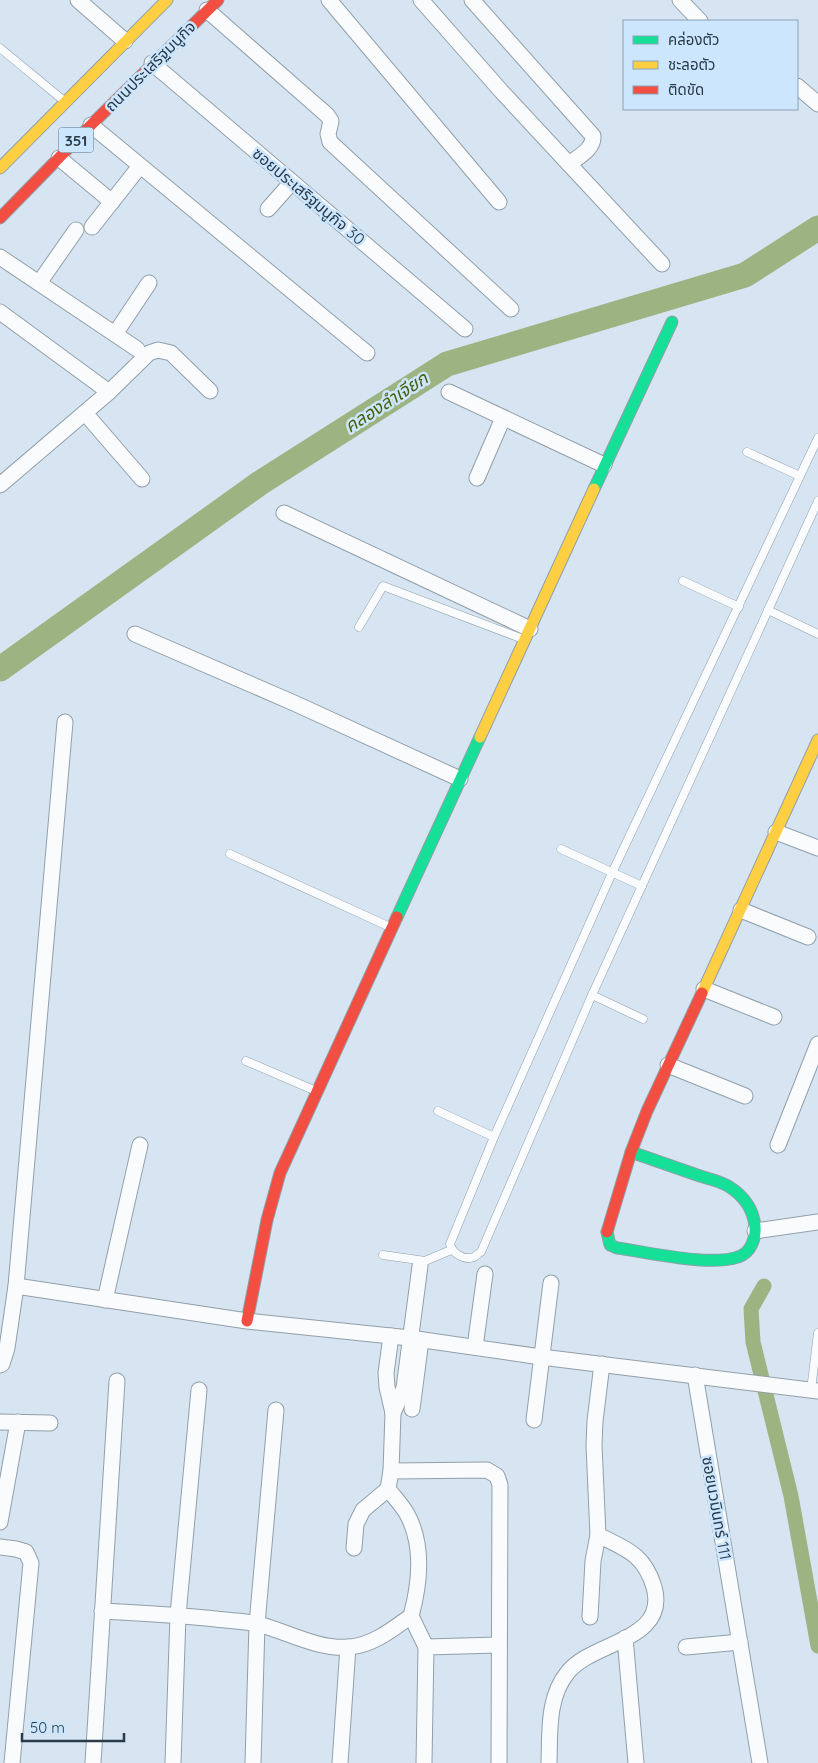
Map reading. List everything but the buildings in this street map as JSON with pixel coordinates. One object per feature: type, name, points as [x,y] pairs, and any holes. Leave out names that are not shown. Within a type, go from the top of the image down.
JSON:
[{"type":"street","points":[[78,0],[128,44]]},
{"type":"street","name":"351","points":[[0,168],[64,102],[128,44],[167,0]]},
{"type":"street","points":[[329,0],[499,202]]},
{"type":"street","points":[[421,0],[502,92],[662,264]]},
{"type":"street","points":[[472,0],[593,136],[594,142],[591,146],[569,164]]},
{"type":"street","points":[[680,0],[699,20]]},
{"type":"street","points":[[212,5],[327,115],[331,121],[328,136],[330,142],[511,309]]},
{"type":"street","name":"ถนนประเสริฐมนูกิจ","points":[[0,218],[91,125],[149,61],[212,5]]},
{"type":"street","name":"ซอยประเสริฐมนูกิจ 30","points":[[149,61],[465,329]]},
{"type":"street","points":[[798,87],[818,104]]},
{"type":"street","points":[[91,125],[367,352]]},
{"type":"street","points":[[59,158],[112,202]]},
{"type":"street","points":[[92,226],[140,166]]},
{"type":"street","points":[[268,209],[292,182]]},
{"type":"street","points":[[39,283],[76,230]]},
{"type":"street","points":[[0,257],[136,349]]},
{"type":"street","points":[[115,334],[149,283]]},
{"type":"street","points":[[0,312],[109,392]]},
{"type":"street","points":[[247,1321],[267,1220],[280,1173],[604,465],[672,322]]},
{"type":"street","points":[[0,486],[109,392],[150,353],[158,350],[171,353],[210,391]]},
{"type":"street","points":[[449,392],[604,465]]},
{"type":"street","points":[[85,412],[142,479]]},
{"type":"street","points":[[477,478],[503,418]]},
{"type":"street","points":[[284,513],[528,634]]},
{"type":"street","points":[[135,634],[294,703],[460,779]]},
{"type":"street","points":[[0,1365],[7,1348],[16,1286],[64,722]]},
{"type":"street","points":[[631,1152],[727,1185],[740,1194],[748,1202],[753,1215],[755,1231],[750,1249],[738,1257],[726,1259],[680,1256],[617,1248],[610,1245],[608,1240],[608,1223],[631,1152],[668,1065],[816,748]]},
{"type":"street","points":[[776,832],[818,848]]},
{"type":"street","points":[[741,910],[808,937]]},
{"type":"street","points":[[704,989],[774,1017]]},
{"type":"street","points":[[778,1145],[813,1069],[818,1044]]},
{"type":"street","points":[[668,1065],[745,1096]]},
{"type":"street","points":[[105,1300],[140,1145]]},
{"type":"street","points":[[755,1231],[818,1222]]},
{"type":"street","points":[[412,1409],[420,1266]]},
{"type":"street","points":[[475,1347],[485,1274]]},
{"type":"street","points":[[534,1420],[551,1283]]},
{"type":"street","points":[[16,1286],[247,1321],[416,1339],[541,1357],[815,1391]]},
{"type":"street","points":[[354,1548],[356,1524],[363,1510],[388,1489],[391,1471],[393,1413],[386,1386],[391,1336]]},
{"type":"street","points":[[393,1413],[404,1388],[416,1339]]},
{"type":"street","points":[[590,1617],[593,1561],[598,1535],[594,1445],[602,1364]]},
{"type":"street","name":"ซอยนวมินทร์ 111","points":[[695,1375],[760,1763]]},
{"type":"street","points":[[93,1763],[117,1382]]},
{"type":"street","points":[[173,1763],[178,1615],[199,1390]]},
{"type":"street","points":[[253,1763],[257,1624],[276,1410]]},
{"type":"street","points":[[0,1422],[50,1423]]},
{"type":"street","points":[[0,1522],[18,1422]]},
{"type":"street","points":[[391,1471],[487,1470],[497,1476],[500,1485],[499,1763]]},
{"type":"street","points":[[388,1489],[407,1514],[416,1536],[419,1558],[411,1616],[426,1647],[424,1763]]},
{"type":"street","points":[[549,1763],[553,1703],[558,1687],[568,1671],[595,1653],[638,1631],[648,1622],[655,1611],[656,1596],[651,1577],[642,1561],[632,1552],[598,1535]]},
{"type":"street","points":[[0,1547],[26,1552],[31,1563],[12,1763]]},
{"type":"street","points":[[102,1612],[178,1615],[257,1624],[318,1644],[348,1647],[358,1646],[376,1638],[411,1616]]},
{"type":"street","points":[[625,1638],[636,1763]]},
{"type":"street","points":[[686,1647],[740,1642]]},
{"type":"street","points":[[426,1647],[498,1645]]},
{"type":"street","points":[[340,1763],[348,1647]]},
{"type":"lane","points":[[0,48],[64,102]]},
{"type":"lane","points":[[451,1250],[450,1244],[494,1137],[612,873],[818,438]]},
{"type":"lane","points":[[747,452],[800,476]]},
{"type":"lane","points":[[451,1250],[470,1258],[481,1252],[592,995],[818,501]]},
{"type":"lane","points":[[683,581],[739,607]]},
{"type":"lane","points":[[359,627],[383,586],[528,634]]},
{"type":"lane","points":[[768,610],[818,634]]},
{"type":"lane","points":[[562,849],[642,886]]},
{"type":"lane","points":[[230,854],[392,928]]},
{"type":"lane","points":[[592,995],[643,1019]]},
{"type":"lane","points":[[246,1061],[317,1092]]},
{"type":"lane","points":[[438,1110],[494,1137]]},
{"type":"lane","points":[[383,1255],[425,1261],[451,1250]]},
{"type":"lane","points":[[815,1391],[818,1333]]},
{"type":"waterway","name":"คลองลำเจียก","points":[[0,669],[260,483],[447,364],[745,275],[818,228]]},
{"type":"waterway","points":[[764,1286],[751,1309],[753,1342],[791,1496],[818,1646]]},
{"type":"traffic: fast","points":[[594,489],[672,322]]},
{"type":"traffic: fast","points":[[397,917],[480,737]]},
{"type":"traffic: fast","points":[[607,1232],[610,1245],[617,1248],[696,1260],[726,1260],[743,1255],[749,1249],[755,1235],[754,1220],[746,1203],[743,1198],[725,1184],[631,1152]]},
{"type":"traffic: slow","points":[[0,168],[167,0]]},
{"type":"traffic: slow","points":[[480,737],[594,489]]},
{"type":"traffic: slow","points":[[702,993],[818,740]]},
{"type":"traffic: jam","points":[[0,218],[218,0]]},
{"type":"traffic: jam","points":[[247,1321],[267,1220],[280,1173],[397,917]]},
{"type":"traffic: jam","points":[[607,1232],[631,1152],[647,1111],[702,993]]}]
